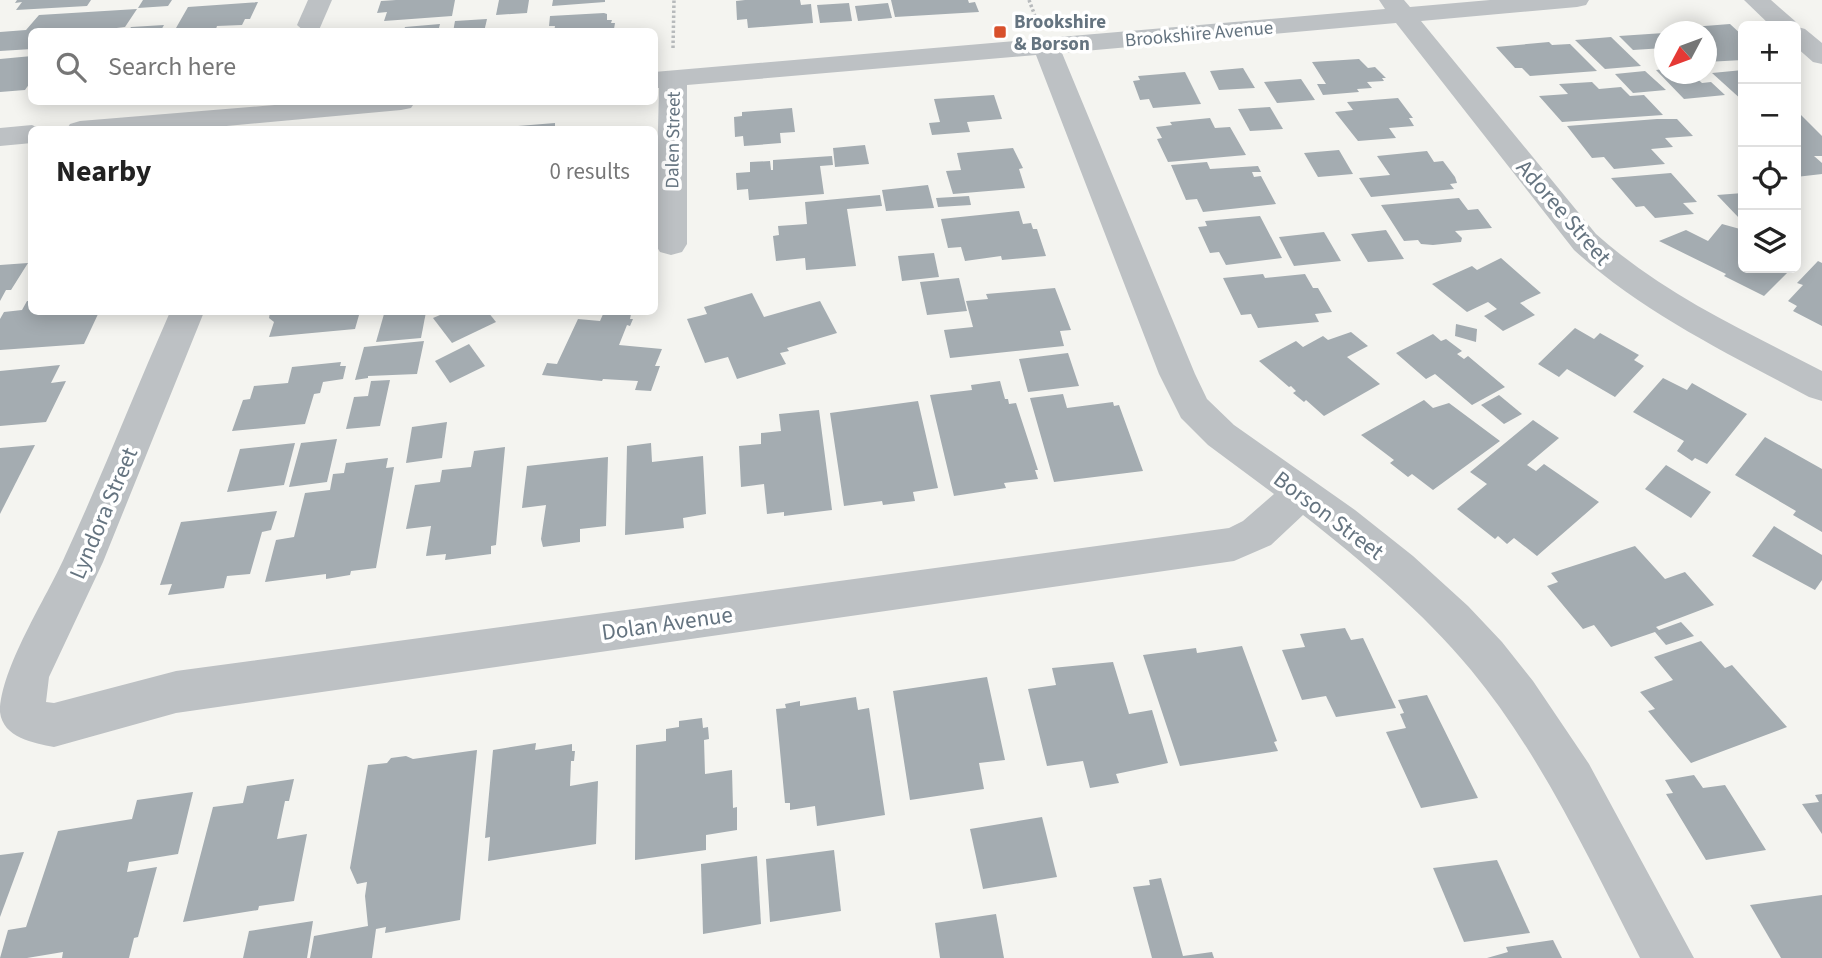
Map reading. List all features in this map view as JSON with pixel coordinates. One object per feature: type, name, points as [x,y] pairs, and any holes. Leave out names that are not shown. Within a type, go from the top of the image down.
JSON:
[{"type":"street","points":[[310,24],[320,0]]},
{"type":"street","name":"Brookshire Avenue","points":[[664,79],[1046,46],[1398,8],[1577,0]]},
{"type":"street","points":[[1756,0],[1780,21]]},
{"type":"street","name":"Adoree Street","points":[[1398,8],[1585,242],[1613,269],[1645,292],[1822,387]]},
{"type":"street","points":[[1801,38],[1822,56]]},
{"type":"street","name":"Borson Street","points":[[1046,46],[1177,374],[1194,408],[1221,435],[1410,577],[1455,621],[1494,666],[1538,726],[1580,794],[1668,958]]},
{"type":"street","name":"Dalen Street","points":[[664,79],[671,244]]},
{"type":"street","points":[[163,126],[266,121],[380,105]]},
{"type":"street","points":[[0,136],[28,134]]},
{"type":"street","name":"Lyndora Street","points":[[22,713],[27,676],[83,562],[186,315]]},
{"type":"street","name":"Dolan Avenue","points":[[22,713],[35,722],[54,725],[176,692],[1234,544],[1257,533],[1301,493]]},
{"type":"path","points":[[664,79],[674,0]]},
{"type":"building","points":[[17,0],[91,0],[87,6],[16,10],[22,2],[15,3]]},
{"type":"building","points":[[143,0],[172,0],[168,6],[138,8]]},
{"type":"building","points":[[455,0],[452,16],[384,21],[387,12],[377,13],[381,1]]},
{"type":"building","points":[[499,0],[529,0],[527,13],[496,15]]},
{"type":"building","points":[[553,0],[605,0],[605,2],[552,6]]},
{"type":"building","points":[[800,0],[801,5],[811,4],[813,23],[748,28],[747,19],[737,20],[736,1]]},
{"type":"building","points":[[891,0],[968,0],[969,3],[975,2],[979,12],[895,17]]},
{"type":"building","points":[[258,2],[250,19],[245,19],[242,25],[176,28],[188,7]]},
{"type":"building","points":[[849,3],[852,21],[820,23],[817,5]]},
{"type":"building","points":[[888,3],[892,18],[858,21],[855,6]]},
{"type":"building","points":[[137,9],[125,27],[28,28],[28,49],[0,51],[0,32],[26,30],[39,15]]},
{"type":"building","points":[[604,13],[607,14],[607,20],[615,23],[614,28],[555,28],[549,26],[550,16]]},
{"type":"building","points":[[487,19],[485,28],[454,28],[455,21]]},
{"type":"building","points":[[440,24],[439,28],[405,27]]},
{"type":"building","points":[[1730,24],[1738,31],[1738,60],[1717,61],[1717,25]]},
{"type":"building","points":[[164,25],[162,28],[131,27]]},
{"type":"building","points":[[1654,34],[1654,49],[1633,50],[1619,36]]},
{"type":"building","points":[[1611,37],[1641,66],[1605,69],[1575,40]]},
{"type":"building","points":[[1549,42],[1552,45],[1570,44],[1597,71],[1530,76],[1522,68],[1515,68],[1496,47]]},
{"type":"building","points":[[28,56],[28,86],[25,90],[0,92],[0,59]]},
{"type":"building","points":[[1359,59],[1368,68],[1375,67],[1386,78],[1382,78],[1384,81],[1367,82],[1372,88],[1357,89],[1359,92],[1323,95],[1317,84],[1326,84],[1312,62]]},
{"type":"building","points":[[1243,68],[1255,88],[1219,90],[1210,71]]},
{"type":"building","points":[[1738,70],[1738,96],[1717,78],[1717,73]]},
{"type":"building","points":[[1645,71],[1654,79],[1654,84],[1659,84],[1666,90],[1633,93],[1615,74]]},
{"type":"building","points":[[1185,72],[1201,104],[1153,108],[1149,99],[1140,100],[1133,81],[1140,80],[1138,76]]},
{"type":"building","points":[[1301,79],[1315,100],[1277,103],[1264,82]]},
{"type":"building","points":[[1592,82],[1599,89],[1621,87],[1630,96],[1644,95],[1663,115],[1562,122],[1539,96],[1568,94],[1559,84]]},
{"type":"building","points":[[1670,84],[1713,84],[1725,95],[1684,99]]},
{"type":"building","points":[[994,95],[1002,119],[967,122],[970,132],[932,135],[929,123],[940,122],[934,99]]},
{"type":"building","points":[[1398,98],[1413,118],[1409,118],[1414,126],[1389,128],[1396,138],[1358,141],[1335,112],[1353,110],[1347,102]]},
{"type":"building","points":[[1270,107],[1283,129],[1250,131],[1238,109]]},
{"type":"building","points":[[792,108],[795,132],[780,133],[781,143],[744,146],[743,136],[735,137],[734,117],[742,116],[742,112]]},
{"type":"building","points":[[1801,115],[1822,136],[1822,156],[1814,156],[1822,163],[1822,174],[1801,176]]},
{"type":"building","points":[[1210,118],[1215,128],[1230,127],[1246,155],[1168,162],[1157,139],[1162,138],[1156,127],[1172,125],[1170,122]]},
{"type":"building","points":[[1677,119],[1693,136],[1665,138],[1673,147],[1651,149],[1665,164],[1614,169],[1604,157],[1592,158],[1567,126]]},
{"type":"building","points":[[555,123],[555,126],[518,126]]},
{"type":"building","points":[[865,145],[869,164],[835,167],[833,148]]},
{"type":"building","points":[[1013,148],[1023,168],[1019,169],[1025,188],[953,194],[946,171],[961,170],[957,153]]},
{"type":"building","points":[[1339,150],[1353,174],[1318,177],[1304,153]]},
{"type":"building","points":[[1427,151],[1434,162],[1443,161],[1455,177],[1457,183],[1450,184],[1454,189],[1371,197],[1359,178],[1390,175],[1377,156]]},
{"type":"building","points":[[832,156],[833,165],[820,166],[824,194],[749,200],[748,189],[737,190],[736,173],[750,172],[750,162],[770,161],[773,170],[773,160]]},
{"type":"building","points":[[1207,162],[1210,169],[1258,166],[1261,172],[1252,172],[1254,177],[1261,176],[1276,204],[1203,212],[1197,199],[1186,200],[1171,165]]},
{"type":"building","points":[[1671,173],[1697,202],[1683,203],[1694,214],[1655,218],[1644,206],[1636,207],[1611,178]]},
{"type":"building","points":[[928,185],[934,208],[886,211],[882,190]]},
{"type":"building","points":[[1738,193],[1738,217],[1717,195]]},
{"type":"building","points":[[880,195],[882,206],[847,209],[856,266],[806,270],[805,258],[776,261],[773,236],[779,235],[778,226],[807,224],[805,202]]},
{"type":"building","points":[[969,196],[971,205],[938,207],[936,198]]},
{"type":"building","points":[[1459,198],[1468,210],[1478,209],[1492,228],[1455,231],[1462,238],[1461,242],[1433,245],[1421,244],[1418,240],[1404,241],[1381,205]]},
{"type":"building","points":[[1019,211],[1023,224],[1031,223],[1033,229],[1037,229],[1046,256],[1002,260],[1001,256],[965,261],[961,247],[948,248],[941,219]]},
{"type":"building","points":[[1260,216],[1282,258],[1226,265],[1219,252],[1210,253],[1198,227],[1207,226],[1205,221]]},
{"type":"building","points":[[1722,224],[1738,228],[1738,273],[1787,273],[1764,296],[1659,241],[1686,230],[1708,241]]},
{"type":"building","points":[[1386,230],[1404,259],[1368,262],[1351,234]]},
{"type":"building","points":[[1324,232],[1341,261],[1294,266],[1279,237]]},
{"type":"building","points":[[934,253],[939,277],[902,281],[898,256]]},
{"type":"building","points":[[1501,258],[1541,293],[1520,303],[1535,315],[1503,331],[1484,316],[1497,309],[1488,302],[1467,312],[1432,284],[1472,266],[1477,270]]},
{"type":"building","points":[[1818,261],[1822,263],[1822,326],[1793,311],[1797,306],[1788,301],[1803,285],[1797,283]]},
{"type":"building","points":[[28,263],[11,290],[6,290],[0,301],[0,265]]},
{"type":"building","points":[[1263,274],[1265,278],[1305,274],[1313,288],[1318,288],[1332,312],[1315,314],[1319,322],[1258,328],[1251,314],[1241,315],[1223,278]]},
{"type":"building","points":[[959,278],[967,311],[927,315],[920,282]]},
{"type":"building","points":[[1055,288],[1071,330],[1060,331],[1064,346],[950,358],[944,330],[973,327],[966,301],[988,299],[986,294]]},
{"type":"building","points":[[752,293],[764,317],[820,301],[837,333],[787,348],[789,351],[780,353],[786,364],[737,379],[728,357],[705,363],[687,319],[707,314],[704,307]]},
{"type":"building","points":[[28,301],[28,315],[98,315],[84,344],[0,350],[0,319],[4,312],[22,310]]},
{"type":"building","points":[[270,315],[359,315],[355,329],[269,337],[274,322]]},
{"type":"building","points":[[384,315],[425,315],[421,338],[376,342]]},
{"type":"building","points":[[440,315],[490,315],[496,322],[452,343],[433,318]]},
{"type":"building","points":[[603,315],[631,315],[630,319],[633,319],[630,326],[627,325],[619,345],[662,349],[655,366],[660,366],[651,391],[635,390],[638,381],[602,381],[542,375],[547,363],[557,364],[578,319],[600,321]]},
{"type":"building","points":[[1456,324],[1477,329],[1476,342],[1455,336]]},
{"type":"building","points":[[1575,328],[1594,339],[1600,333],[1639,355],[1634,360],[1644,366],[1615,397],[1567,369],[1559,377],[1538,364]]},
{"type":"building","points":[[1351,332],[1368,346],[1347,357],[1380,384],[1324,416],[1306,400],[1304,402],[1293,393],[1296,391],[1291,386],[1259,361],[1296,341],[1303,347],[1323,336],[1328,340]]},
{"type":"building","points":[[1433,334],[1441,341],[1446,339],[1462,351],[1457,354],[1464,359],[1468,356],[1505,387],[1472,405],[1435,374],[1426,379],[1396,353]]},
{"type":"building","points":[[424,341],[417,374],[368,376],[355,380],[364,347]]},
{"type":"building","points":[[469,344],[485,366],[450,383],[435,361]]},
{"type":"building","points":[[1068,353],[1079,386],[1028,392],[1019,359]]},
{"type":"building","points":[[341,362],[340,366],[346,366],[343,379],[323,382],[320,393],[314,394],[305,424],[232,431],[243,400],[250,399],[254,386],[288,383],[292,367]]},
{"type":"building","points":[[60,365],[51,383],[66,381],[46,422],[0,426],[0,371]]},
{"type":"building","points":[[1663,378],[1687,390],[1692,383],[1747,414],[1707,464],[1695,458],[1692,461],[1677,451],[1684,441],[1633,412]]},
{"type":"building","points":[[390,380],[380,426],[346,429],[354,397],[368,396],[371,381]]},
{"type":"building","points":[[1000,381],[1005,399],[1008,399],[1009,404],[1016,403],[1038,470],[1035,470],[1038,479],[1004,483],[1006,488],[954,496],[930,395],[972,390],[971,385]]},
{"type":"building","points":[[1063,394],[1067,408],[1113,402],[1114,406],[1119,405],[1143,471],[1054,482],[1030,398]]},
{"type":"building","points":[[1499,395],[1522,414],[1504,424],[1481,405]]},
{"type":"building","points":[[1424,400],[1433,408],[1449,403],[1500,441],[1433,490],[1412,474],[1408,477],[1390,463],[1394,460],[1361,435]]},
{"type":"building","points":[[918,401],[938,488],[913,492],[915,501],[883,505],[882,501],[844,506],[830,413]]},
{"type":"building","points":[[819,410],[832,510],[784,516],[784,512],[767,514],[764,484],[741,487],[739,446],[761,444],[761,433],[781,431],[779,414]]},
{"type":"building","points":[[1533,420],[1559,438],[1527,465],[1536,471],[1544,464],[1599,502],[1537,556],[1514,538],[1507,544],[1498,536],[1495,539],[1457,509],[1487,484],[1470,472]]},
{"type":"building","points":[[447,422],[442,458],[406,463],[412,427]]},
{"type":"building","points":[[1765,437],[1822,469],[1822,532],[1793,515],[1796,511],[1735,475]]},
{"type":"building","points":[[337,439],[327,482],[289,487],[301,443]]},
{"type":"building","points":[[295,443],[284,485],[227,492],[240,449]]},
{"type":"building","points":[[651,443],[652,462],[703,456],[706,514],[683,518],[684,528],[625,535],[627,446]]},
{"type":"building","points":[[35,445],[0,514],[0,448]]},
{"type":"building","points":[[505,447],[496,545],[491,546],[491,554],[445,560],[446,554],[426,556],[431,526],[406,529],[415,485],[440,482],[442,470],[471,467],[474,451]]},
{"type":"building","points":[[608,457],[606,526],[580,529],[580,542],[543,547],[541,539],[546,505],[522,508],[527,466]]},
{"type":"building","points":[[388,458],[386,468],[394,467],[376,568],[351,571],[350,575],[326,579],[326,574],[265,582],[276,540],[294,537],[305,493],[330,490],[333,474],[344,473],[346,463]]},
{"type":"building","points":[[1666,465],[1711,492],[1691,518],[1645,489]]},
{"type":"building","points":[[277,511],[271,530],[262,532],[250,574],[227,576],[224,588],[168,595],[172,584],[160,585],[181,522]]},
{"type":"building","points":[[1774,526],[1822,555],[1822,580],[1815,590],[1752,556]]},
{"type":"building","points":[[1635,546],[1665,579],[1685,572],[1714,605],[1656,627],[1659,630],[1681,622],[1694,636],[1666,645],[1655,632],[1611,647],[1594,625],[1583,629],[1547,586],[1558,582],[1551,573]]},
{"type":"building","points":[[1345,628],[1351,640],[1363,638],[1396,708],[1336,717],[1326,696],[1302,700],[1282,650],[1305,647],[1300,634]]},
{"type":"building","points":[[1701,641],[1725,668],[1732,665],[1787,727],[1691,763],[1648,711],[1655,709],[1640,692],[1673,680],[1654,657]]},
{"type":"building","points":[[1242,646],[1277,741],[1274,742],[1278,751],[1180,766],[1143,655],[1196,648],[1197,653]]},
{"type":"building","points":[[1113,662],[1129,714],[1152,710],[1168,763],[1116,774],[1119,783],[1090,788],[1083,761],[1047,766],[1028,689],[1056,685],[1052,668]]},
{"type":"building","points":[[987,677],[1005,760],[979,763],[984,789],[910,800],[893,691]]},
{"type":"building","points":[[1427,695],[1478,798],[1421,808],[1386,732],[1406,728],[1400,714],[1404,713],[1398,700]]},
{"type":"building","points":[[856,697],[858,710],[869,708],[885,815],[817,826],[815,806],[790,810],[790,803],[785,803],[776,709],[786,708],[785,704],[800,701],[800,706]]},
{"type":"building","points":[[702,718],[703,728],[708,727],[709,739],[704,740],[705,774],[732,770],[733,808],[737,807],[737,830],[706,835],[706,850],[635,860],[636,745],[666,741],[666,729],[679,727],[679,721]]},
{"type":"building","points":[[536,743],[535,750],[572,744],[572,751],[575,751],[574,761],[571,761],[570,786],[598,781],[596,844],[488,861],[490,837],[485,838],[493,750]]},
{"type":"building","points":[[477,750],[460,920],[385,933],[386,927],[376,929],[372,958],[310,958],[314,936],[368,926],[365,896],[367,882],[357,884],[350,868],[368,765],[387,763],[391,758],[406,756],[413,759]]},
{"type":"building","points":[[1694,775],[1703,788],[1725,785],[1766,850],[1706,860],[1666,794],[1673,793],[1665,780]]},
{"type":"building","points":[[294,779],[289,801],[285,801],[277,839],[307,834],[294,901],[259,906],[258,910],[183,922],[213,807],[243,803],[247,786]]},
{"type":"building","points":[[193,792],[178,854],[129,862],[127,872],[157,867],[138,937],[134,938],[129,958],[62,958],[63,952],[27,958],[0,958],[8,930],[26,927],[58,831],[132,819],[137,800]]},
{"type":"building","points":[[1822,794],[1822,834],[1802,804],[1819,802],[1815,795]]},
{"type":"building","points":[[1042,817],[1057,877],[983,889],[970,829]]},
{"type":"building","points":[[834,850],[841,911],[770,922],[766,859]]},
{"type":"building","points":[[24,852],[0,917],[0,855]]},
{"type":"building","points":[[757,856],[761,924],[703,934],[701,864]]},
{"type":"building","points":[[1497,860],[1530,933],[1464,942],[1433,868]]},
{"type":"building","points":[[1161,878],[1183,956],[1212,952],[1214,958],[1152,958],[1133,887],[1150,885],[1149,880]]},
{"type":"building","points":[[1822,895],[1822,958],[1781,958],[1750,905]]},
{"type":"building","points":[[996,914],[1004,958],[940,958],[935,923]]},
{"type":"building","points":[[313,921],[307,958],[243,958],[249,931]]},
{"type":"building","points":[[1553,940],[1562,958],[1487,958],[1508,952],[1506,947]]},
{"type":"place","name":"Brookshire & Borson","points":[[1000,32]]}]
